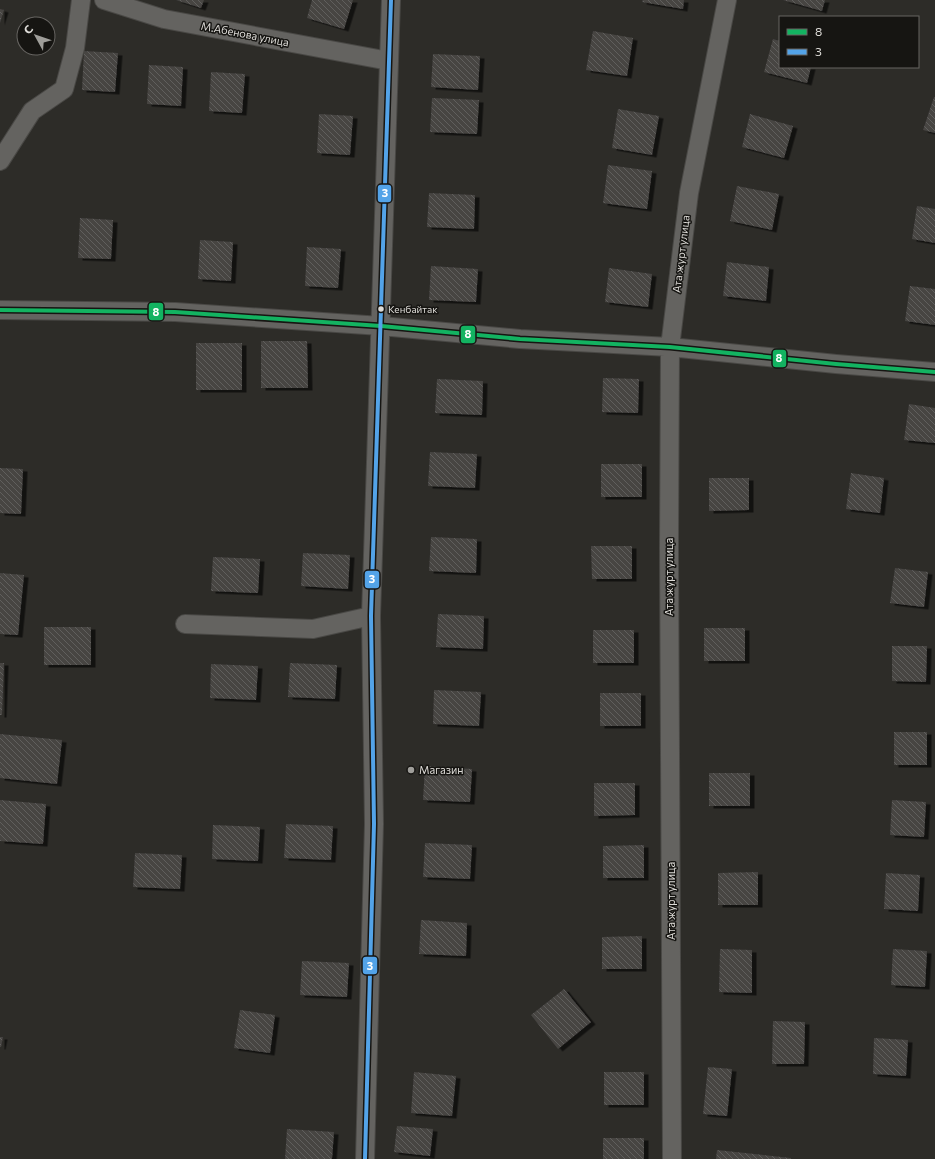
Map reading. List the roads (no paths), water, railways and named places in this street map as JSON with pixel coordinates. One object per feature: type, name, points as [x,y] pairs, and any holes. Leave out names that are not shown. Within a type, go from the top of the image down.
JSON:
[{"type":"street","points":[[0,161],[32,111],[64,89],[75,48],[81,0]]},
{"type":"street","name":"М.Абенова улица","points":[[104,0],[164,19],[389,61]]},
{"type":"street","points":[[365,1159],[374,824],[372,616],[391,0]]},
{"type":"street","name":"Ата журт улица","points":[[672,1159],[669,548],[670,348],[689,193],[727,0]]},
{"type":"street","points":[[0,310],[175,312],[381,326],[520,339],[670,348],[935,372]]},
{"type":"street","points":[[185,624],[312,629],[372,616]]},
{"type":"place","name":"Кенбайтак","points":[[381,309]]},
{"type":"place","name":"Магазин","points":[[411,770]]}]
